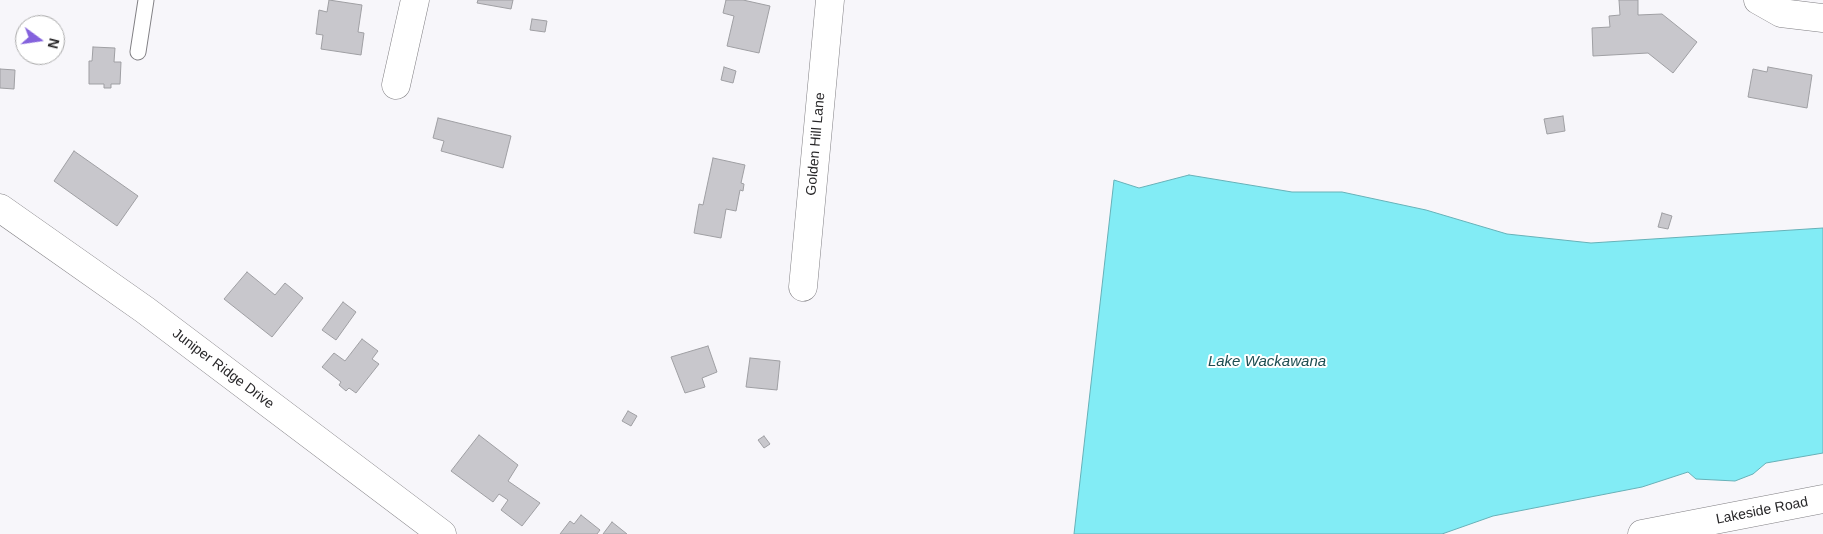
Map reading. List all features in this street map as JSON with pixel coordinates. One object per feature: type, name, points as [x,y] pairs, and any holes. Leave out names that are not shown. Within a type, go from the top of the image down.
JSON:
[{"type":"street","points":[[396,85],[415,0]]},
{"type":"street","name":"Golden Hill Lane","points":[[803,287],[830,0]]},
{"type":"street","points":[[1758,0],[1781,13],[1823,18]]},
{"type":"street","name":"Juniper Ridge Drive","points":[[0,208],[145,310],[442,534]]},
{"type":"street","name":"Lakeside Road","points":[[1642,534],[1823,499]]},
{"type":"lane","points":[[138,52],[146,0]]},
{"type":"water","name":"Lake Wackawana","points":[[1189,175],[1292,192],[1342,192],[1426,210],[1507,234],[1591,243],[1823,228],[1823,453],[1766,463],[1753,474],[1735,481],[1696,479],[1688,472],[1642,487],[1493,516],[1442,534],[1074,534],[1114,180],[1139,188]]},
{"type":"building","points":[[329,0],[362,5],[358,32],[364,33],[361,55],[321,49],[323,35],[316,34],[319,10],[327,12]]},
{"type":"building","points":[[478,0],[513,0],[511,9],[477,3]]},
{"type":"building","points":[[726,0],[743,0],[770,6],[759,53],[727,46],[734,16],[723,13]]},
{"type":"building","points":[[1619,0],[1638,0],[1638,15],[1662,14],[1697,42],[1673,73],[1648,53],[1593,56],[1592,28],[1610,27],[1609,16],[1620,15]]},
{"type":"building","points":[[532,19],[547,21],[545,32],[530,30]]},
{"type":"building","points":[[93,47],[115,48],[114,62],[121,62],[120,84],[111,84],[111,88],[104,88],[104,84],[89,84],[89,61],[92,61]]},
{"type":"building","points":[[724,67],[736,71],[733,83],[721,80]]},
{"type":"building","points":[[1768,67],[1812,75],[1807,108],[1748,97],[1753,69],[1767,72]]},
{"type":"building","points":[[0,69],[15,70],[14,89],[0,88]]},
{"type":"building","points":[[1563,116],[1565,131],[1547,134],[1544,119]]},
{"type":"building","points":[[438,118],[511,136],[503,168],[441,151],[444,141],[433,138]]},
{"type":"building","points":[[74,151],[138,196],[117,226],[54,181]]},
{"type":"building","points":[[713,158],[745,165],[741,183],[744,184],[743,191],[740,190],[736,211],[726,209],[721,238],[694,233],[699,204],[703,205]]},
{"type":"building","points":[[1662,213],[1672,216],[1668,229],[1658,227]]},
{"type":"building","points":[[247,272],[275,295],[285,283],[303,298],[272,337],[224,299]]},
{"type":"building","points":[[343,302],[356,312],[336,340],[322,330]]},
{"type":"building","points":[[362,339],[378,351],[372,359],[379,364],[356,393],[349,388],[346,391],[339,385],[341,382],[322,367],[334,353],[345,361]]},
{"type":"building","points":[[708,346],[717,372],[702,378],[705,387],[685,393],[671,357]]},
{"type":"building","points":[[750,358],[780,361],[777,390],[746,387]]},
{"type":"building","points":[[628,411],[637,416],[631,426],[622,421]]},
{"type":"building","points":[[479,435],[518,465],[508,481],[540,503],[522,526],[501,510],[508,500],[499,494],[493,502],[451,471]]},
{"type":"building","points":[[764,436],[770,444],[764,448],[758,440]]},
{"type":"building","points":[[581,515],[600,530],[597,534],[560,534],[570,521],[574,524]]},
{"type":"building","points":[[612,522],[627,534],[603,534]]}]
